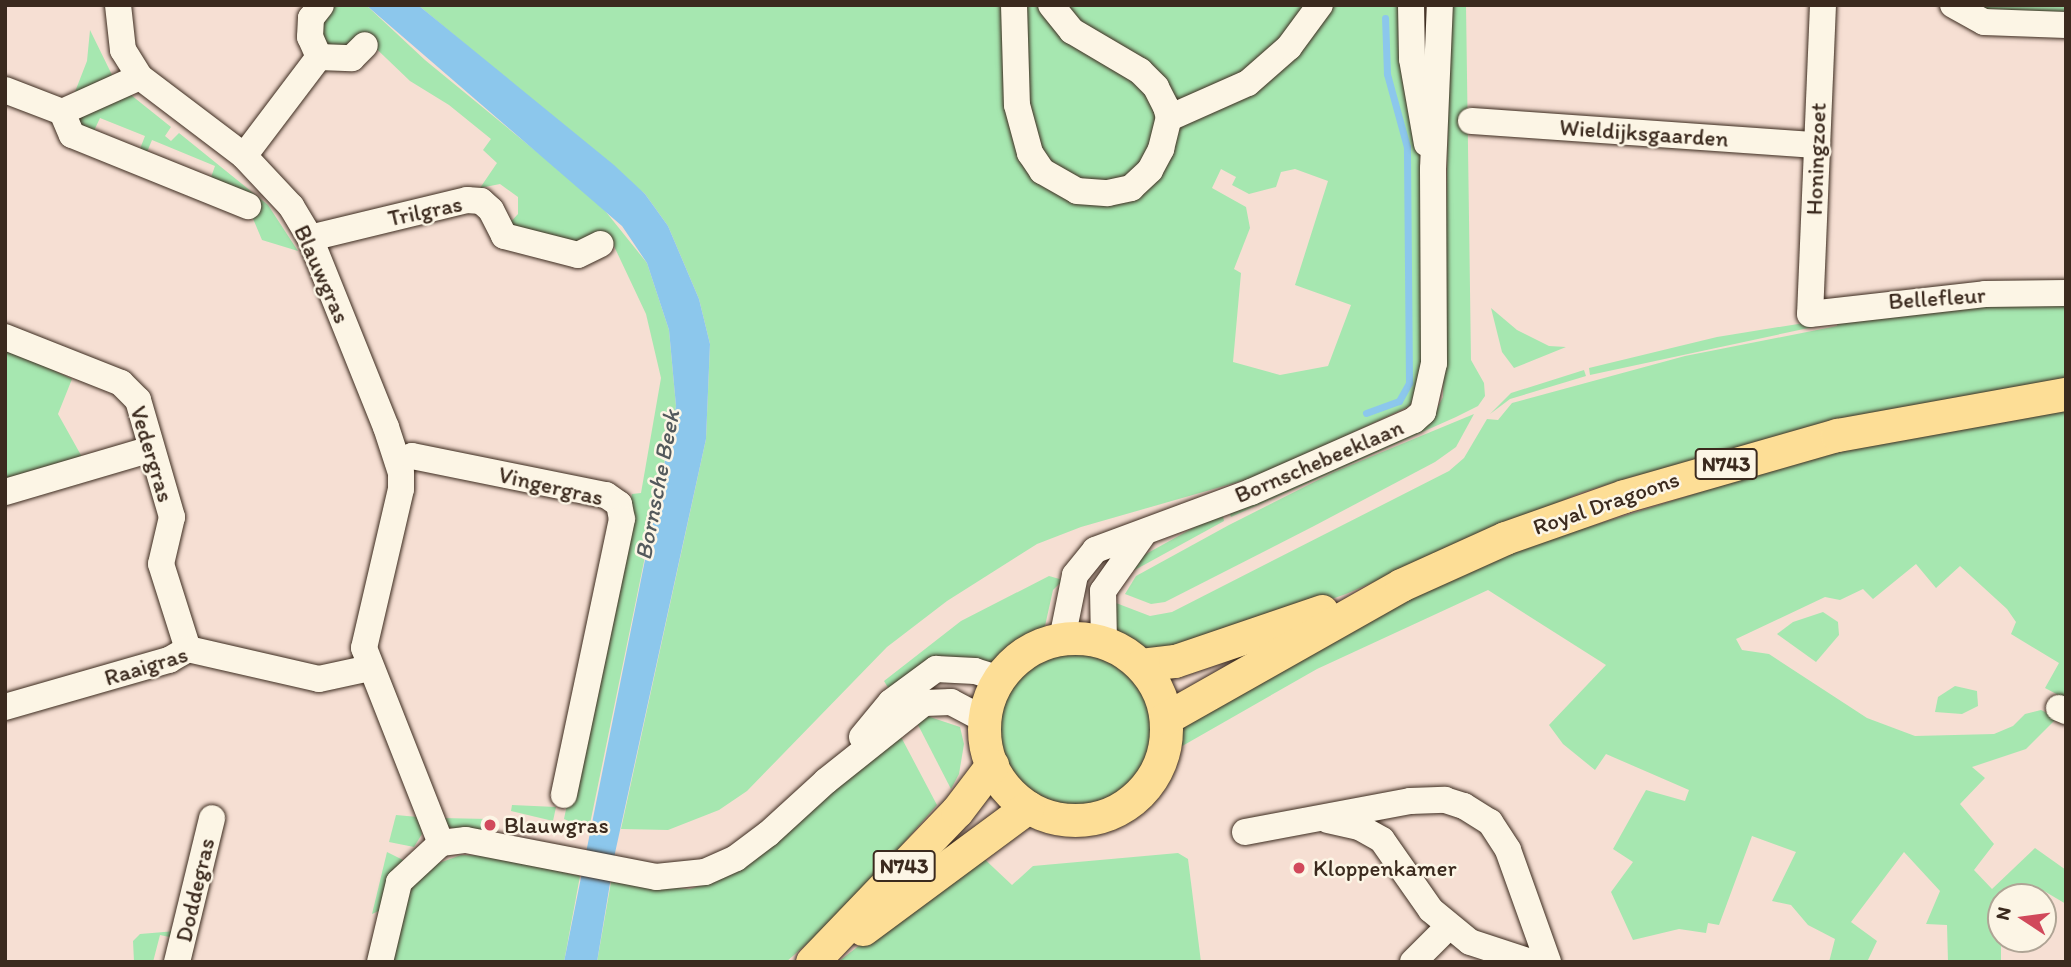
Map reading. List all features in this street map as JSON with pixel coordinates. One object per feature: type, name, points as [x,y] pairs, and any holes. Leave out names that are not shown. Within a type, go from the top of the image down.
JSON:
[{"type":"main road","name":"Royal Dragoons","points":[[1166,718],[1401,585],[1505,538],[1730,463],[1837,435],[2066,394]]},
{"type":"main road","name":"Royal Dragoons","points":[[1141,665],[1175,661],[1401,585]]},
{"type":"main road","points":[[1062,639],[1104,642],[1141,665],[1157,688],[1166,718],[1165,748],[1157,771],[1131,802],[1113,812],[1076,820],[1028,807],[1007,789],[992,765],[985,720],[999,679],[1022,655],[1062,639]]},
{"type":"main road","name":"N743","points":[[813,962],[957,811],[992,765]]},
{"type":"main road","name":"N743","points":[[813,962],[923,888],[1028,807]]},
{"type":"street","name":"Blauwgras","points":[[117,5],[123,50],[140,78],[244,156],[291,206],[310,237],[398,462],[401,489],[364,648],[441,843]]},
{"type":"street","points":[[318,57],[310,37],[311,18],[321,5]]},
{"type":"street","points":[[1014,5],[1017,105],[1023,137],[1042,171],[1077,191],[1108,194],[1131,188],[1150,170],[1161,149],[1168,118],[1156,87],[1140,71],[1072,31],[1051,5]]},
{"type":"street","points":[[1168,118],[1248,83],[1289,47],[1320,5]]},
{"type":"street","name":"Bornschebeeklaan","points":[[1411,5],[1417,99],[1433,169]]},
{"type":"street","name":"Bornschebeeklaan","points":[[1062,639],[1075,575],[1084,559],[1109,543],[1142,536],[1364,442],[1423,412],[1433,363],[1433,169],[1440,5]]},
{"type":"street","name":"Honingzoet","points":[[1810,314],[1823,5]]},
{"type":"street","points":[[1953,5],[1984,22],[2066,25]]},
{"type":"street","points":[[318,57],[352,58],[365,45]]},
{"type":"street","points":[[244,156],[318,57]]},
{"type":"street","points":[[5,90],[62,112],[140,78]]},
{"type":"street","points":[[62,112],[72,135],[248,206]]},
{"type":"street","name":"Wieldijksgaarden","points":[[1471,121],[1817,145]]},
{"type":"street","name":"Trilgras","points":[[310,237],[467,200],[481,201],[491,210],[504,236],[578,255],[601,244]]},
{"type":"street","name":"Bellefleur","points":[[1810,314],[1985,294],[2066,293]]},
{"type":"street","name":"Vedergras","points":[[5,337],[121,383],[138,400],[172,517],[161,564],[188,649]]},
{"type":"street","points":[[5,492],[152,449]]},
{"type":"street","name":"Vingergras","points":[[398,462],[412,456],[606,495],[618,504],[622,519],[564,795]]},
{"type":"street","points":[[1104,642],[1103,592],[1142,536]]},
{"type":"street","name":"Raaigras","points":[[5,707],[169,660],[188,649],[319,679],[370,668]]},
{"type":"street","points":[[826,781],[891,702],[927,673],[946,667],[999,679]]},
{"type":"street","points":[[380,962],[399,882],[412,866],[441,843],[466,840],[571,863],[629,873],[680,877],[736,858],[826,781],[924,704],[951,702],[985,720]]},
{"type":"street","points":[[1245,832],[1395,804],[1445,800],[1490,822],[1526,894],[1548,962]]},
{"type":"street","points":[[1382,840],[1381,821],[1395,804]]},
{"type":"street","name":"Doddegras","points":[[177,962],[212,818]]},
{"type":"street","points":[[1315,818],[1348,823],[1382,840],[1431,910],[1449,926],[1490,950],[1531,962]]},
{"type":"street","points":[[1413,962],[1449,926]]},
{"type":"green space","points":[[328,5],[366,5],[425,60],[598,202],[647,263],[669,330],[676,406],[590,824],[581,826],[564,819],[632,494],[641,493],[661,378],[646,314],[613,244],[601,231],[577,247],[505,228],[518,214],[518,197],[500,184],[480,188],[497,163],[483,150],[491,139],[449,105],[410,81],[362,35],[346,49],[327,45],[318,24]]},
{"type":"green space","points":[[418,5],[1400,5],[1420,149],[1428,367],[1410,406],[1259,476],[1081,527],[1037,544],[947,601],[887,647],[747,791],[719,810],[668,830],[621,829],[706,439],[710,344],[699,299],[668,226],[645,194]],"holes":[[[1221,169],[1236,177],[1232,185],[1249,194],[1276,187],[1281,172],[1295,169],[1328,181],[1295,285],[1351,305],[1328,366],[1280,375],[1233,362],[1241,273],[1234,269],[1250,228],[1246,207],[1212,188]]]},
{"type":"green space","points":[[1450,5],[1466,5],[1471,360],[1484,383],[1485,396],[1478,406],[1456,417],[1231,517],[1228,510],[1435,413],[1443,397]]},
{"type":"green space","points":[[1966,5],[2066,5],[2066,20],[1985,17]]},
{"type":"green space","points":[[90,30],[114,79],[73,97],[87,61]]},
{"type":"green space","points":[[131,95],[171,127],[165,136],[171,141],[179,133],[268,205],[298,251],[262,240],[251,214],[209,183],[215,166],[152,140],[145,157],[138,154],[145,136],[100,118],[92,135],[76,124],[80,114]]},
{"type":"green space","points":[[2066,300],[2066,384],[1635,476],[1580,493],[1346,594],[1176,654],[1137,653],[1110,627],[1116,603],[1150,616],[1172,612],[1449,471],[1464,458],[1487,419],[1498,420],[1512,403],[1685,356],[1837,326],[1840,317]]},
{"type":"green space","points":[[1491,308],[1517,330],[1549,346],[1566,347],[1514,368],[1502,352]]},
{"type":"green space","points":[[1835,318],[1832,323],[1590,375],[1589,368],[1717,337]]},
{"type":"green space","points":[[5,347],[72,379],[58,414],[82,457],[5,482]]},
{"type":"green space","points":[[1584,370],[1586,376],[1510,399],[1490,414],[1511,393]]},
{"type":"green space","points":[[2066,408],[2066,699],[2045,688],[2059,663],[2011,634],[2016,622],[2007,609],[1960,566],[1936,588],[1916,564],[1873,599],[1863,589],[1840,600],[1825,597],[1736,639],[1742,650],[1769,654],[1867,718],[1915,736],[1994,734],[2013,726],[2025,714],[2041,710],[2057,718],[2026,749],[1972,767],[1985,778],[1960,804],[1994,844],[1974,870],[1987,884],[1987,953],[2001,953],[2001,962],[1948,962],[1947,925],[1926,924],[1940,891],[1904,852],[1851,922],[1877,941],[1867,962],[1829,962],[1835,939],[1808,925],[1791,905],[1772,901],[1796,852],[1752,836],[1719,925],[1708,923],[1706,933],[1679,929],[1633,940],[1611,892],[1633,862],[1613,849],[1646,790],[1685,801],[1689,790],[1606,754],[1595,770],[1563,744],[1549,725],[1606,665],[1488,590],[1317,669],[1170,753],[1178,724],[1308,649],[1492,557],[1813,457]]},
{"type":"green space","points":[[1474,414],[1456,447],[1435,462],[1314,526],[1165,602],[1151,604],[1125,594],[1136,576],[1229,525],[1334,472]]},
{"type":"green space","points":[[1222,512],[1224,521],[1133,571],[1135,560]]},
{"type":"green space","points":[[1049,576],[1063,580],[1053,590],[1045,626],[1010,652],[993,663],[939,656],[890,691],[884,681],[961,621]]},
{"type":"green space","points":[[1823,612],[1838,622],[1839,635],[1816,662],[1777,634],[1793,622]]},
{"type":"green space","points":[[1075,653],[1104,658],[1129,675],[1146,700],[1151,729],[1146,758],[1129,783],[1104,800],[1075,805],[1046,800],[1021,783],[1004,758],[999,729],[1004,700],[1021,675],[1046,658]]},
{"type":"green space","points":[[1955,686],[1977,691],[1978,706],[1962,714],[1935,712],[1938,697]]},
{"type":"green space","points":[[924,715],[960,727],[964,744],[959,774],[951,789],[916,721]]},
{"type":"green space","points":[[900,735],[937,805],[842,913],[786,962],[597,962],[611,882],[690,889],[722,878]]},
{"type":"green space","points":[[512,805],[556,807],[553,821],[511,811]]},
{"type":"green space","points":[[396,815],[418,817],[422,834],[414,847],[389,842]]},
{"type":"green space","points":[[441,818],[489,819],[486,828],[476,833],[448,827]]},
{"type":"green space","points":[[2035,848],[2066,870],[2066,904],[2057,899],[2057,883],[1998,883]]},
{"type":"green space","points":[[387,852],[403,860],[381,910],[372,914]]},
{"type":"green space","points":[[978,853],[1012,885],[1033,866],[1178,853],[1188,859],[1201,962],[838,962]]},
{"type":"green space","points":[[461,855],[491,856],[580,876],[564,962],[387,962],[412,885],[431,866]]},
{"type":"green space","points":[[176,931],[174,938],[160,935],[153,962],[134,962],[133,941],[140,934]]},
{"type":"water","points":[[366,5],[418,5],[614,165],[645,194],[668,226],[699,299],[710,344],[706,439],[615,853],[597,962],[564,962],[676,406],[669,330],[647,263],[622,226]]},
{"type":"waterway","points":[[1366,413],[1399,401],[1409,383],[1407,147],[1387,74],[1385,18]]},
{"type":"place","name":"Blauwgras","points":[[490,825]]},
{"type":"place","name":"Kloppenkamer","points":[[1299,868]]},
{"type":"water label","name":"Bornsche Beek","points":[[657,485]]}]
